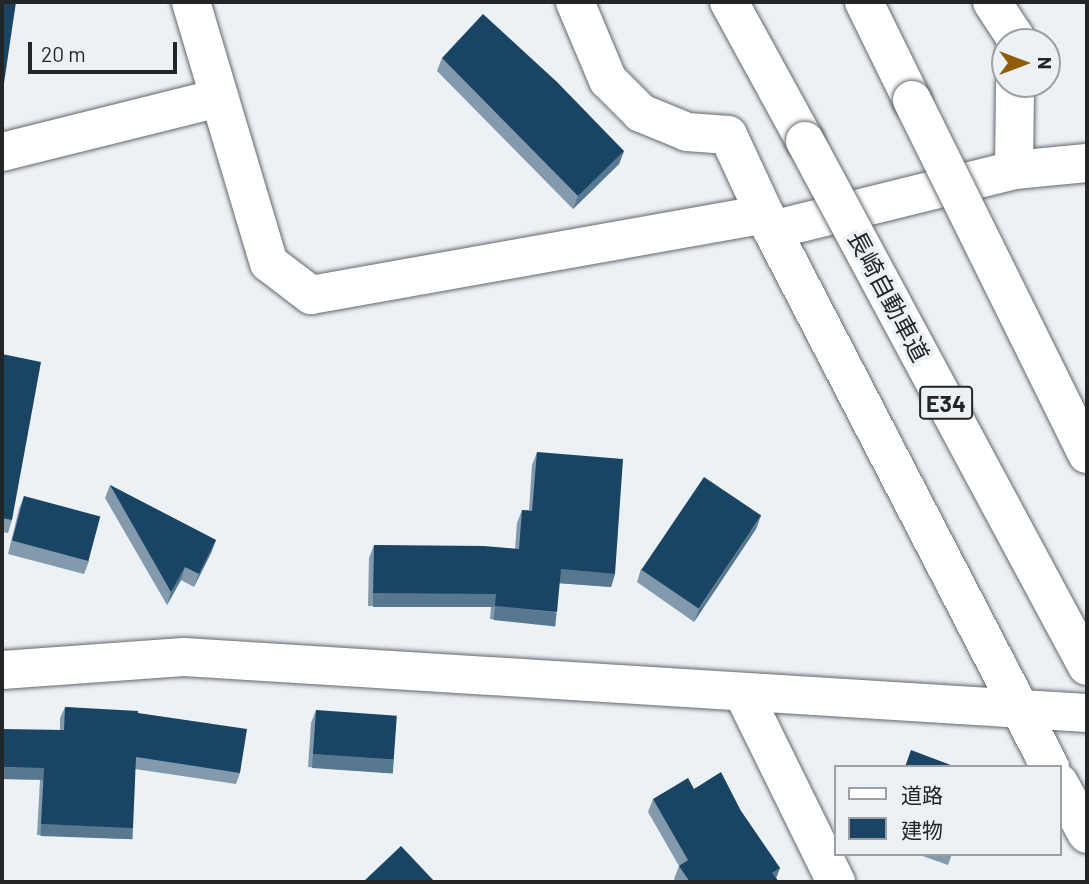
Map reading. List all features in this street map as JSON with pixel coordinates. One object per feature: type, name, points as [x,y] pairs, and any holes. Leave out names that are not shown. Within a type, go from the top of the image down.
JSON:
[{"type":"main road","points":[[191,2],[269,263],[311,295],[768,222],[1014,170],[1087,163]]},
{"type":"main road","points":[[575,2],[608,80],[641,113],[687,132],[729,135],[768,222],[1049,765]]},
{"type":"main road","name":"長崎自動車道","points":[[729,2],[1087,666]]},
{"type":"main road","points":[[864,2],[1087,454]]},
{"type":"main road","points":[[992,2],[1009,28]]},
{"type":"main road","points":[[2,152],[219,97]]},
{"type":"main road","points":[[1014,170],[1015,98]]},
{"type":"main road","points":[[2,670],[184,657],[1087,713]]},
{"type":"main road","points":[[743,693],[836,882]]},
{"type":"main road","points":[[1061,787],[1087,834]]},
{"type":"building","points":[[2,2],[16,2],[4,83],[2,83]]},
{"type":"building","points":[[483,14],[557,82],[624,151],[578,196],[442,58]]},
{"type":"building","points":[[2,354],[41,362],[12,520],[2,518]]},
{"type":"building","points":[[537,452],[623,459],[615,574],[561,569],[557,612],[495,606],[496,594],[373,593],[374,545],[519,549],[522,510],[532,511]]},
{"type":"building","points":[[704,477],[761,516],[699,608],[641,570]]},
{"type":"building","points":[[110,485],[216,540],[199,574],[185,567],[171,592]]},
{"type":"building","points":[[24,496],[100,516],[88,561],[12,540]]},
{"type":"building","points":[[65,707],[138,711],[247,729],[240,773],[136,757],[133,828],[41,824],[44,768],[2,767],[2,729],[64,730]]},
{"type":"building","points":[[316,710],[397,716],[394,760],[313,754]]},
{"type":"building","points":[[911,750],[951,765],[906,765]]},
{"type":"building","points":[[721,772],[741,811],[780,868],[772,873],[779,882],[690,882],[679,866],[688,860],[653,799],[688,778],[694,789]]},
{"type":"building","points":[[401,846],[433,882],[363,882]]}]
